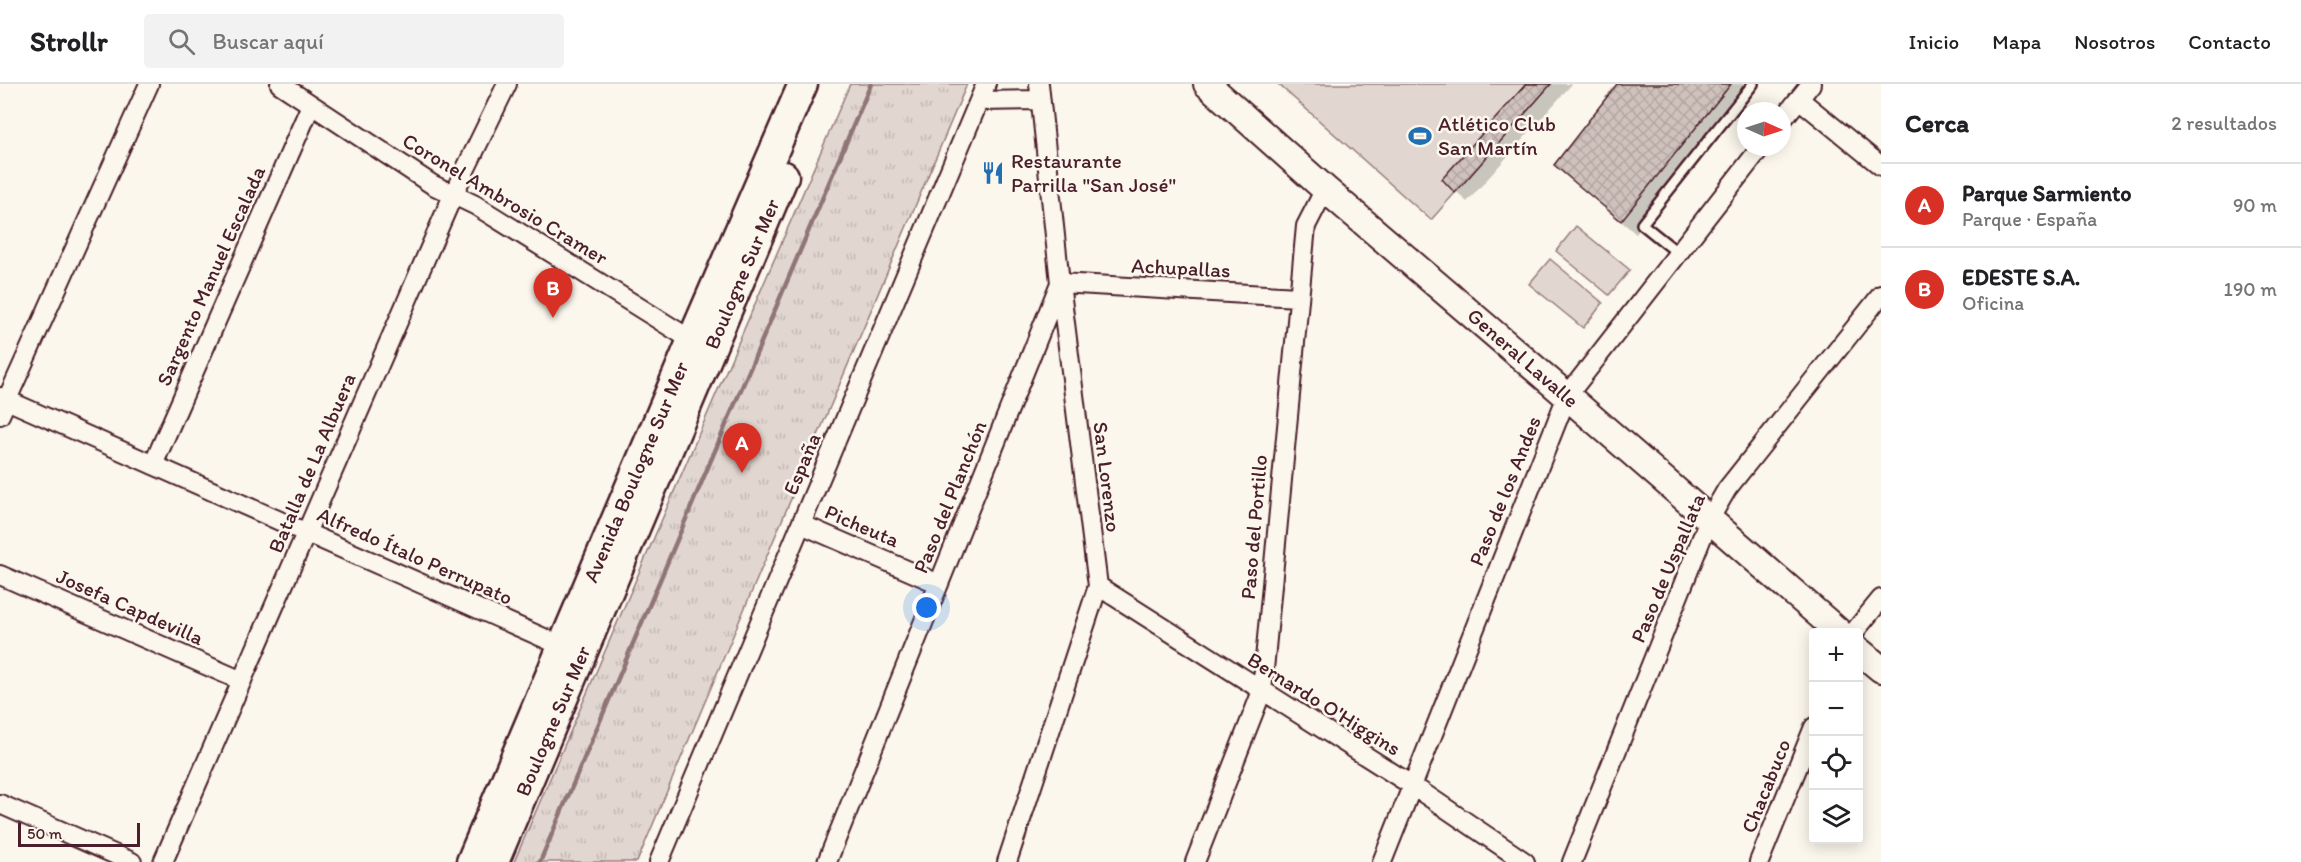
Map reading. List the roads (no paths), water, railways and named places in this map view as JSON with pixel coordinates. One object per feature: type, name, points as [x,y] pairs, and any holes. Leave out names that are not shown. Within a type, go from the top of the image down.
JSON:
[{"type":"main road","name":"Avenida Boulogne Sur Mer","points":[[471,862],[572,650],[700,346],[803,84]]},
{"type":"main road","name":"Boulogne Sur Mer","points":[[700,346],[824,84]]},
{"type":"main road","name":"General Lavalle","points":[[1207,84],[1833,628]]},
{"type":"main road","name":"Boulogne Sur Mer","points":[[494,862],[572,650]]},
{"type":"main road","points":[[1863,654],[1881,669]]},
{"type":"street","points":[[2,404],[149,84]]},
{"type":"street","name":"Coronel Ambrosio Cramer","points":[[280,84],[432,185],[475,205],[700,346]]},
{"type":"street","name":"Batalla de La Albuera","points":[[163,862],[453,195],[507,84]]},
{"type":"street","points":[[1791,109],[1811,84]]},
{"type":"street","points":[[983,92],[1039,92]]},
{"type":"street","name":"España","points":[[659,862],[983,92]]},
{"type":"street","name":"San Lorenzo","points":[[1007,862],[1098,585],[1060,283],[1039,92]]},
{"type":"street","points":[[1799,99],[1881,166]]},
{"type":"street","name":"Sargento Manuel Escalada","points":[[153,465],[310,105]]},
{"type":"street","name":"Paso de los Andes","points":[[1382,862],[1567,396],[1754,156]]},
{"type":"street","name":"Paso del Portillo","points":[[1195,862],[1262,691],[1306,226],[1326,189]]},
{"type":"street","name":"Achupallas","points":[[1060,283],[1298,297]]},
{"type":"street","name":"Paso del Planchón","points":[[826,862],[1060,283]]},
{"type":"street","name":"Paso de Uspallata","points":[[1572,862],[1709,520],[1727,489],[1881,295]]},
{"type":"street","name":"Alfredo Ítalo Perrupato","points":[[2,404],[153,465],[572,650]]},
{"type":"street","name":"Picheuta","points":[[801,524],[939,584]]},
{"type":"street","name":"Josefa Capdevilla","points":[[0,575],[242,681]]},
{"type":"street","name":"Bernardo O'Higgins","points":[[1098,585],[1413,786],[1525,862]]},
{"type":"street","points":[[1858,628],[1881,599]]},
{"type":"street","name":"Chacabuco","points":[[1760,862],[1810,736]]},
{"type":"street","points":[[0,804],[132,862]]},
{"type":"lane","points":[[1678,253],[1642,224],[1753,84]]},
{"type":"waterway","points":[[540,862],[871,84]]},
{"type":"place","name":"Atlético Club San Martín","points":[[1420,136]]},
{"type":"place","name":"Restaurante Parrilla \"San José\"","points":[[993,173]]},
{"type":"place","name":"EDESTE S.A.","points":[[553,318]]},
{"type":"place","name":"Parque Sarmiento","points":[[742,473]]}]
